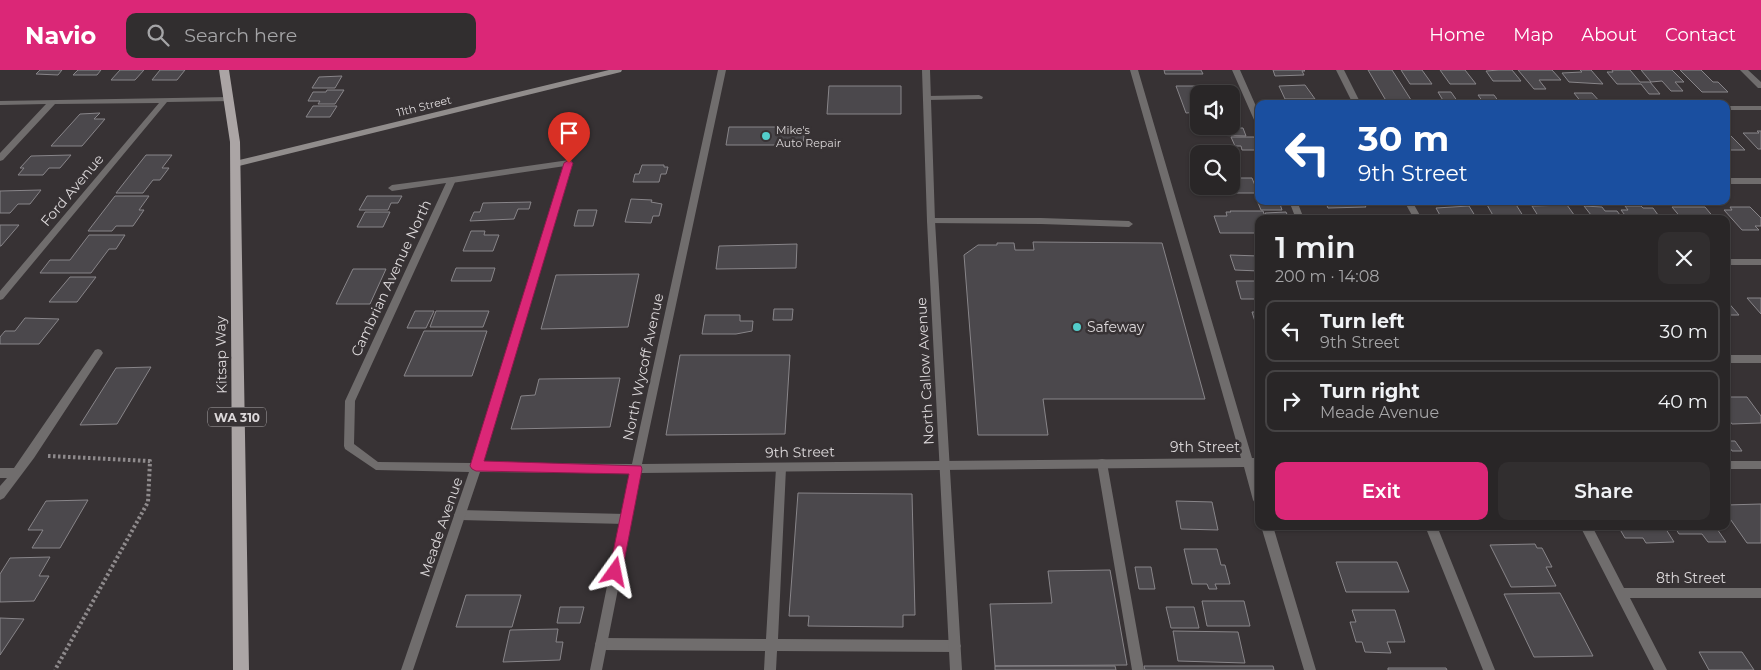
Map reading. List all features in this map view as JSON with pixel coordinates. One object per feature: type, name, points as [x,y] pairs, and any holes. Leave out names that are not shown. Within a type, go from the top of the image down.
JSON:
[{"type":"main road","name":"Kitsap Way","points":[[224,70],[230,99],[235,164],[241,670]]},
{"type":"main road","name":"11th Street","points":[[235,164],[618,70]]},
{"type":"street","name":"North Wycoff Avenue","points":[[596,670],[636,469],[722,70]]},
{"type":"street","name":"North Callow Avenue","points":[[926,70],[931,221],[956,670]]},
{"type":"street","points":[[1134,70],[1253,462],[1255,475]]},
{"type":"street","points":[[1236,70],[1255,113]]},
{"type":"street","points":[[1340,70],[1355,100]]},
{"type":"street","points":[[1744,70],[1761,86]]},
{"type":"street","points":[[927,98],[979,97]]},
{"type":"street","points":[[0,103],[230,99]]},
{"type":"street","name":"Ford Avenue","points":[[0,297],[164,101]]},
{"type":"street","points":[[0,158],[52,103]]},
{"type":"street","points":[[1730,108],[1761,108]]},
{"type":"street","name":"Meade Avenue","points":[[407,670],[476,466],[569,163],[452,180]]},
{"type":"street","name":"Cambrian Avenue North","points":[[392,188],[452,180]]},
{"type":"street","name":"Cambrian Avenue North","points":[[348,446],[350,401],[452,180]]},
{"type":"street","points":[[1730,181],[1761,181]]},
{"type":"street","points":[[931,221],[1041,221],[1129,224]]},
{"type":"street","points":[[1730,262],[1761,262]]},
{"type":"street","points":[[0,495],[30,455],[98,352]]},
{"type":"street","points":[[1730,359],[1761,359]]},
{"type":"street","name":"9th Street","points":[[348,446],[376,466],[636,469],[1253,462]]},
{"type":"street","points":[[1102,463],[1138,670]]},
{"type":"street","points":[[1730,465],[1761,465]]},
{"type":"street","points":[[770,670],[773,645],[781,468]]},
{"type":"street","points":[[0,473],[15,473]]},
{"type":"street","points":[[460,515],[626,519]]},
{"type":"street","points":[[1268,530],[1310,670]]},
{"type":"street","points":[[1433,530],[1489,670]]},
{"type":"street","points":[[1588,530],[1661,670]]},
{"type":"street","name":"8th Street","points":[[1621,593],[1761,594]]},
{"type":"street","points":[[601,644],[955,646]]},
{"type":"path","points":[[30,455],[150,461],[148,502],[55,670]]},
{"type":"building","points":[[40,70],[62,70],[58,75],[36,74]]},
{"type":"building","points":[[78,70],[101,70],[97,75],[73,75]]},
{"type":"building","points":[[120,70],[144,70],[135,80],[111,80]]},
{"type":"building","points":[[160,70],[185,70],[177,80],[152,80]]},
{"type":"building","points":[[1164,70],[1201,70],[1203,74],[1165,74]]},
{"type":"building","points":[[1273,70],[1305,71],[1302,71],[1304,75],[1275,76]]},
{"type":"building","points":[[1368,70],[1392,70],[1411,100],[1386,100]]},
{"type":"building","points":[[1401,70],[1422,70],[1432,84],[1410,84]]},
{"type":"building","points":[[1440,70],[1465,70],[1476,84],[1450,84]]},
{"type":"building","points":[[1512,70],[1521,81],[1493,81],[1486,71]]},
{"type":"building","points":[[1518,70],[1552,70],[1561,80],[1539,80],[1546,89],[1534,89]]},
{"type":"building","points":[[1580,70],[1591,70],[1603,84],[1569,82],[1562,73],[1582,72]]},
{"type":"building","points":[[1612,70],[1630,70],[1640,82],[1650,82],[1660,94],[1649,94],[1641,84],[1617,84],[1607,72],[1613,72]]},
{"type":"building","points":[[1641,70],[1672,70],[1684,82],[1675,82],[1683,91],[1671,91],[1662,81],[1651,82]]},
{"type":"building","points":[[1680,70],[1701,70],[1713,82],[1718,82],[1728,92],[1702,92]]},
{"type":"building","points":[[342,76],[335,88],[312,88],[319,77]]},
{"type":"building","points":[[1305,85],[1315,99],[1285,99],[1279,86]]},
{"type":"building","points":[[829,86],[901,86],[901,114],[827,114]]},
{"type":"building","points":[[1176,86],[1190,86],[1190,113],[1186,113]]},
{"type":"building","points":[[327,90],[344,90],[335,104],[318,104],[320,101],[308,101],[313,92],[326,92]]},
{"type":"building","points":[[1438,92],[1451,92],[1457,100],[1443,100]]},
{"type":"building","points":[[1574,93],[1592,93],[1598,100],[1580,100]]},
{"type":"building","points":[[1478,95],[1494,95],[1498,100],[1482,100]]},
{"type":"building","points":[[313,106],[337,106],[330,117],[306,117]]},
{"type":"building","points":[[100,113],[94,119],[105,119],[82,146],[51,146],[80,114]]},
{"type":"building","name":"Mike's Auto Repair","points":[[729,127],[805,127],[803,145],[726,145]]},
{"type":"building","points":[[1240,128],[1243,128],[1246,136],[1206,135],[1240,135]]},
{"type":"building","points":[[1757,131],[1761,131],[1761,149],[1758,149],[1743,133],[1759,133]]},
{"type":"building","points":[[1730,135],[1745,150],[1730,150]]},
{"type":"building","points":[[1231,137],[1254,137],[1255,150],[1242,150],[1241,146],[1235,145]]},
{"type":"building","points":[[71,155],[60,168],[49,168],[43,175],[18,175],[24,168],[20,168],[31,156]]},
{"type":"building","points":[[146,155],[172,155],[162,168],[169,168],[160,180],[153,180],[143,193],[116,193]]},
{"type":"building","points":[[642,165],[664,165],[664,167],[668,167],[666,174],[661,174],[659,182],[633,182],[635,174],[639,174]]},
{"type":"building","points":[[1240,178],[1252,178],[1255,193],[1240,193]]},
{"type":"building","points":[[41,190],[30,204],[18,204],[10,213],[0,213],[0,191]]},
{"type":"building","points":[[115,196],[149,196],[139,210],[144,210],[133,226],[116,226],[112,231],[88,231]]},
{"type":"building","points":[[367,196],[402,196],[398,203],[391,203],[388,210],[359,210]]},
{"type":"building","points":[[631,199],[652,200],[651,202],[662,204],[659,216],[653,216],[651,223],[625,222]]},
{"type":"building","points":[[531,202],[529,209],[518,209],[514,219],[470,221],[474,212],[480,212],[483,203]]},
{"type":"building","points":[[1259,205],[1280,205],[1282,210],[1261,210]]},
{"type":"building","points":[[1327,205],[1365,205],[1366,207],[1328,208]]},
{"type":"building","points":[[1487,205],[1516,205],[1522,215],[1493,215]]},
{"type":"building","points":[[1567,205],[1574,215],[1538,215],[1532,206]]},
{"type":"building","points":[[1469,206],[1475,215],[1440,215],[1436,208]]},
{"type":"building","points":[[1584,206],[1602,207],[1605,211],[1617,211],[1620,215],[1591,215]]},
{"type":"building","points":[[1625,206],[1641,206],[1643,208],[1653,208],[1658,215],[1625,215],[1621,210],[1628,210]]},
{"type":"building","points":[[1672,207],[1705,207],[1712,215],[1679,215]]},
{"type":"building","points":[[1730,207],[1750,207],[1761,218],[1761,226],[1755,226],[1759,230],[1742,230],[1724,210],[1732,210]]},
{"type":"building","points":[[578,210],[597,210],[593,226],[574,226]]},
{"type":"building","points":[[1263,211],[1264,215],[1255,215],[1255,233],[1220,233],[1214,216],[1227,216],[1226,212]]},
{"type":"building","points":[[365,212],[390,212],[383,227],[357,227]]},
{"type":"building","points":[[1286,212],[1287,215],[1266,215],[1265,213]]},
{"type":"building","points":[[0,225],[19,225],[1,246],[0,246]]},
{"type":"building","points":[[471,231],[485,231],[484,235],[499,235],[493,251],[463,251]]},
{"type":"building","points":[[89,235],[125,235],[116,249],[109,249],[91,273],[40,273],[50,260],[70,260]]},
{"type":"building","name":"Safeway","points":[[1033,242],[1162,243],[1205,399],[1043,399],[1048,435],[978,435],[964,255],[978,245],[997,245],[997,243],[1014,243],[1015,250],[1034,250]]},
{"type":"building","points":[[797,244],[796,268],[716,269],[719,246]]},
{"type":"building","points":[[1230,255],[1255,256],[1255,271],[1235,270]]},
{"type":"building","points":[[456,268],[495,268],[491,281],[451,281]]},
{"type":"building","points":[[353,269],[386,269],[370,304],[336,304]]},
{"type":"building","points":[[639,274],[628,327],[541,329],[556,275]]},
{"type":"building","points":[[70,277],[96,277],[77,302],[49,302]]},
{"type":"building","points":[[1236,281],[1255,281],[1255,299],[1241,299]]},
{"type":"building","points":[[1747,298],[1761,298],[1761,314]]},
{"type":"building","points":[[1730,305],[1739,315],[1730,315]]},
{"type":"building","points":[[774,309],[793,309],[792,320],[773,320]]},
{"type":"building","points":[[415,311],[434,311],[426,328],[407,328]]},
{"type":"building","points":[[436,311],[489,311],[483,327],[430,327]]},
{"type":"building","points":[[705,315],[740,315],[740,321],[753,321],[752,331],[736,334],[702,334]]},
{"type":"building","points":[[25,318],[59,319],[39,344],[0,344],[0,337],[5,331],[15,331]]},
{"type":"building","points":[[424,331],[487,331],[472,376],[404,376]]},
{"type":"building","points":[[680,355],[790,355],[785,434],[666,435]]},
{"type":"building","points":[[151,367],[117,424],[80,425],[116,368]]},
{"type":"building","points":[[620,378],[610,427],[511,429],[521,396],[535,395],[539,379]]},
{"type":"building","points":[[1730,397],[1747,397],[1761,416],[1761,423],[1732,424],[1730,421]]},
{"type":"building","points":[[1730,441],[1735,441],[1742,451],[1732,451]]},
{"type":"building","points":[[798,493],[912,494],[915,615],[903,615],[903,627],[808,626],[809,616],[789,616]]},
{"type":"building","points":[[88,500],[60,548],[32,548],[43,530],[28,530],[46,501]]},
{"type":"building","points":[[1176,501],[1212,502],[1218,530],[1181,529]]},
{"type":"building","points":[[1761,504],[1761,543],[1747,543],[1730,519],[1730,505]]},
{"type":"building","points":[[1620,530],[1666,530],[1674,542],[1646,543],[1643,538],[1625,538]]},
{"type":"building","points":[[1676,530],[1718,530],[1726,542],[1708,542],[1702,534],[1679,534]]},
{"type":"building","points":[[1535,544],[1537,548],[1542,548],[1552,567],[1546,567],[1556,586],[1511,587],[1490,545]]},
{"type":"building","points":[[1184,549],[1217,549],[1221,565],[1225,565],[1230,584],[1215,584],[1217,589],[1209,589],[1207,584],[1192,584]]},
{"type":"building","points":[[50,557],[39,576],[49,576],[34,601],[0,602],[0,574],[10,558]]},
{"type":"building","points":[[1336,562],[1397,562],[1409,592],[1346,592]]},
{"type":"building","points":[[1135,567],[1151,567],[1155,589],[1139,589]]},
{"type":"building","points":[[1110,570],[1127,665],[995,666],[990,604],[1052,603],[1048,571]]},
{"type":"building","points":[[1560,593],[1593,656],[1534,657],[1504,594]]},
{"type":"building","points":[[466,595],[521,595],[512,627],[456,627]]},
{"type":"building","points":[[1202,601],[1244,601],[1250,626],[1207,626]]},
{"type":"building","points":[[560,607],[584,607],[580,623],[557,623]]},
{"type":"building","points":[[1166,607],[1194,607],[1199,628],[1171,628]]},
{"type":"building","points":[[1352,610],[1395,610],[1405,642],[1387,642],[1391,653],[1365,652],[1362,642],[1356,642],[1350,622],[1356,622]]},
{"type":"building","points":[[0,618],[24,619],[0,655]]},
{"type":"building","points":[[558,629],[556,642],[563,642],[560,660],[503,662],[510,630]]},
{"type":"building","points":[[1173,631],[1238,632],[1245,663],[1178,661]]},
{"type":"building","points":[[1699,652],[1742,652],[1754,670],[1709,670]]},
{"type":"building","points":[[995,666],[1115,666],[1116,670],[995,670]]},
{"type":"building","points":[[1144,666],[1273,666],[1274,670],[1145,670]]},
{"type":"building","points":[[1388,668],[1446,668],[1447,670],[1388,670]]},
{"type":"place","name":"Mike's Auto Repair","points":[[766,136]]},
{"type":"place","name":"Safeway","points":[[1077,327]]},
{"type":"route","points":[[569,163],[476,466],[636,469],[615,572]]}]
